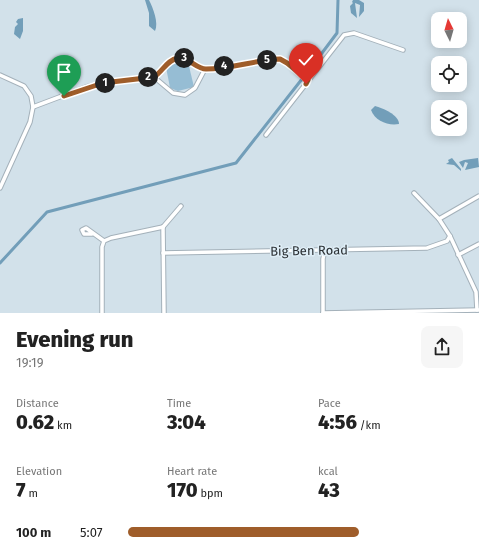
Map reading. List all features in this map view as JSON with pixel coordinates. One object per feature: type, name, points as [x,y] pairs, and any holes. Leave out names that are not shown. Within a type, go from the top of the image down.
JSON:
[{"type":"street","points":[[266,135],[299,94],[340,38],[348,33],[354,33],[404,50]]},
{"type":"street","points":[[33,106],[99,84],[154,77],[160,73],[169,62],[177,58],[186,59],[205,69],[280,59],[292,66],[308,80]]},
{"type":"street","points":[[154,77],[173,93],[185,95],[195,88],[205,69]]},
{"type":"street","points":[[0,75],[24,86],[28,90],[33,106],[30,122],[0,188]]},
{"type":"street","points":[[324,250],[323,313],[478,310],[476,292],[450,236],[439,219],[414,193]]},
{"type":"street","points":[[439,219],[479,196]]},
{"type":"street","points":[[102,313],[102,247],[104,241],[111,238],[163,227],[181,206]]},
{"type":"street","points":[[163,227],[164,313]]},
{"type":"street","points":[[92,234],[104,241]]},
{"type":"street","name":"Big Ben Road","points":[[163,253],[427,248],[447,241],[450,236]]},
{"type":"street","points":[[458,255],[479,244]]},
{"type":"street","points":[[474,287],[479,284]]},
{"type":"shaded area","points":[[145,0],[149,0],[154,11],[156,20],[155,31],[149,26],[149,13]]},
{"type":"shaded area","points":[[353,0],[359,0],[364,3],[364,11],[359,17],[360,5],[355,3],[357,18],[351,13],[350,6],[353,3]]},
{"type":"shaded area","points":[[23,18],[23,31],[20,39],[14,34],[15,27],[18,24],[16,22],[18,19]]},
{"type":"shaded area","points":[[180,62],[188,62],[194,87],[178,91],[170,88],[166,67]]},
{"type":"shaded area","points":[[375,106],[394,115],[399,124],[386,123],[379,120],[371,110]]},
{"type":"shaded area","points":[[452,158],[461,171],[454,165],[446,164],[449,162],[448,160]]},
{"type":"shaded area","points":[[478,158],[479,167],[465,170],[468,163],[465,162],[463,168],[459,162],[464,160]]},
{"type":"waterway","points":[[307,73],[337,33],[338,0]]},
{"type":"waterway","points":[[0,263],[47,212],[236,163],[302,79]]},
{"type":"route","points":[[64,96],[103,83],[154,77],[160,73],[169,62],[177,58],[186,59],[205,69],[280,59],[296,69],[308,80],[306,84]]}]
